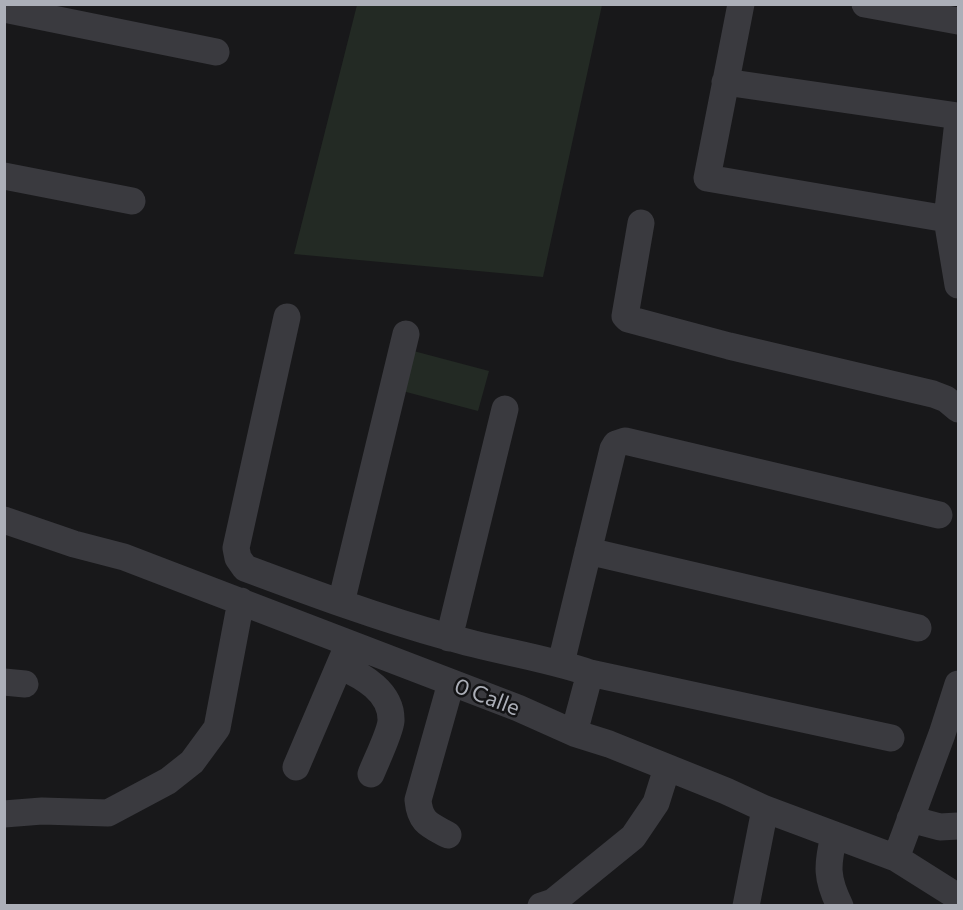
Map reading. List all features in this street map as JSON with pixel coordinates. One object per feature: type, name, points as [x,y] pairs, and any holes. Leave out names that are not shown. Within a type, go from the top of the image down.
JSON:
[{"type":"street","points":[[741,4],[707,178],[947,219]]},
{"type":"street","points":[[866,4],[958,21]]},
{"type":"street","points":[[4,9],[216,52]]},
{"type":"street","points":[[725,82],[958,116]]},
{"type":"street","points":[[958,121],[947,219],[958,285]]},
{"type":"street","points":[[4,176],[132,201]]},
{"type":"street","points":[[641,223],[625,316],[628,319],[729,346],[933,394],[946,399],[958,409]]},
{"type":"street","points":[[287,317],[236,548],[238,558],[245,568],[340,603],[449,638],[561,663],[590,672],[891,738]]},
{"type":"street","points":[[340,603],[406,334]]},
{"type":"street","points":[[449,638],[505,409]]},
{"type":"street","points":[[561,663],[616,444],[625,441],[939,515]]},
{"type":"street","name":"0 Calle","points":[[4,520],[74,544],[124,557],[241,601],[345,655],[451,683],[518,708],[574,734],[609,744],[765,809],[896,858],[958,897]]},
{"type":"street","points":[[588,551],[918,628]]},
{"type":"street","points":[[4,814],[42,811],[108,813],[168,781],[192,762],[217,728],[241,601]]},
{"type":"street","points":[[296,767],[345,655],[362,676],[388,700],[391,723],[371,774]]},
{"type":"street","points":[[574,734],[590,672]]},
{"type":"street","points":[[448,835],[424,821],[418,800],[451,683]]},
{"type":"street","points":[[896,858],[910,819],[950,734],[958,684]]},
{"type":"street","points":[[541,906],[553,902],[633,837],[656,803],[667,768]]},
{"type":"street","points":[[746,906],[765,809]]},
{"type":"street","points":[[910,819],[940,827],[958,826]]},
{"type":"street","points":[[834,836],[828,859],[830,886],[840,906]]},
{"type":"shaded area","points":[[357,5],[602,5],[543,277],[294,254]]},
{"type":"shaded area","points":[[406,349],[489,371],[478,411],[395,389]]}]
